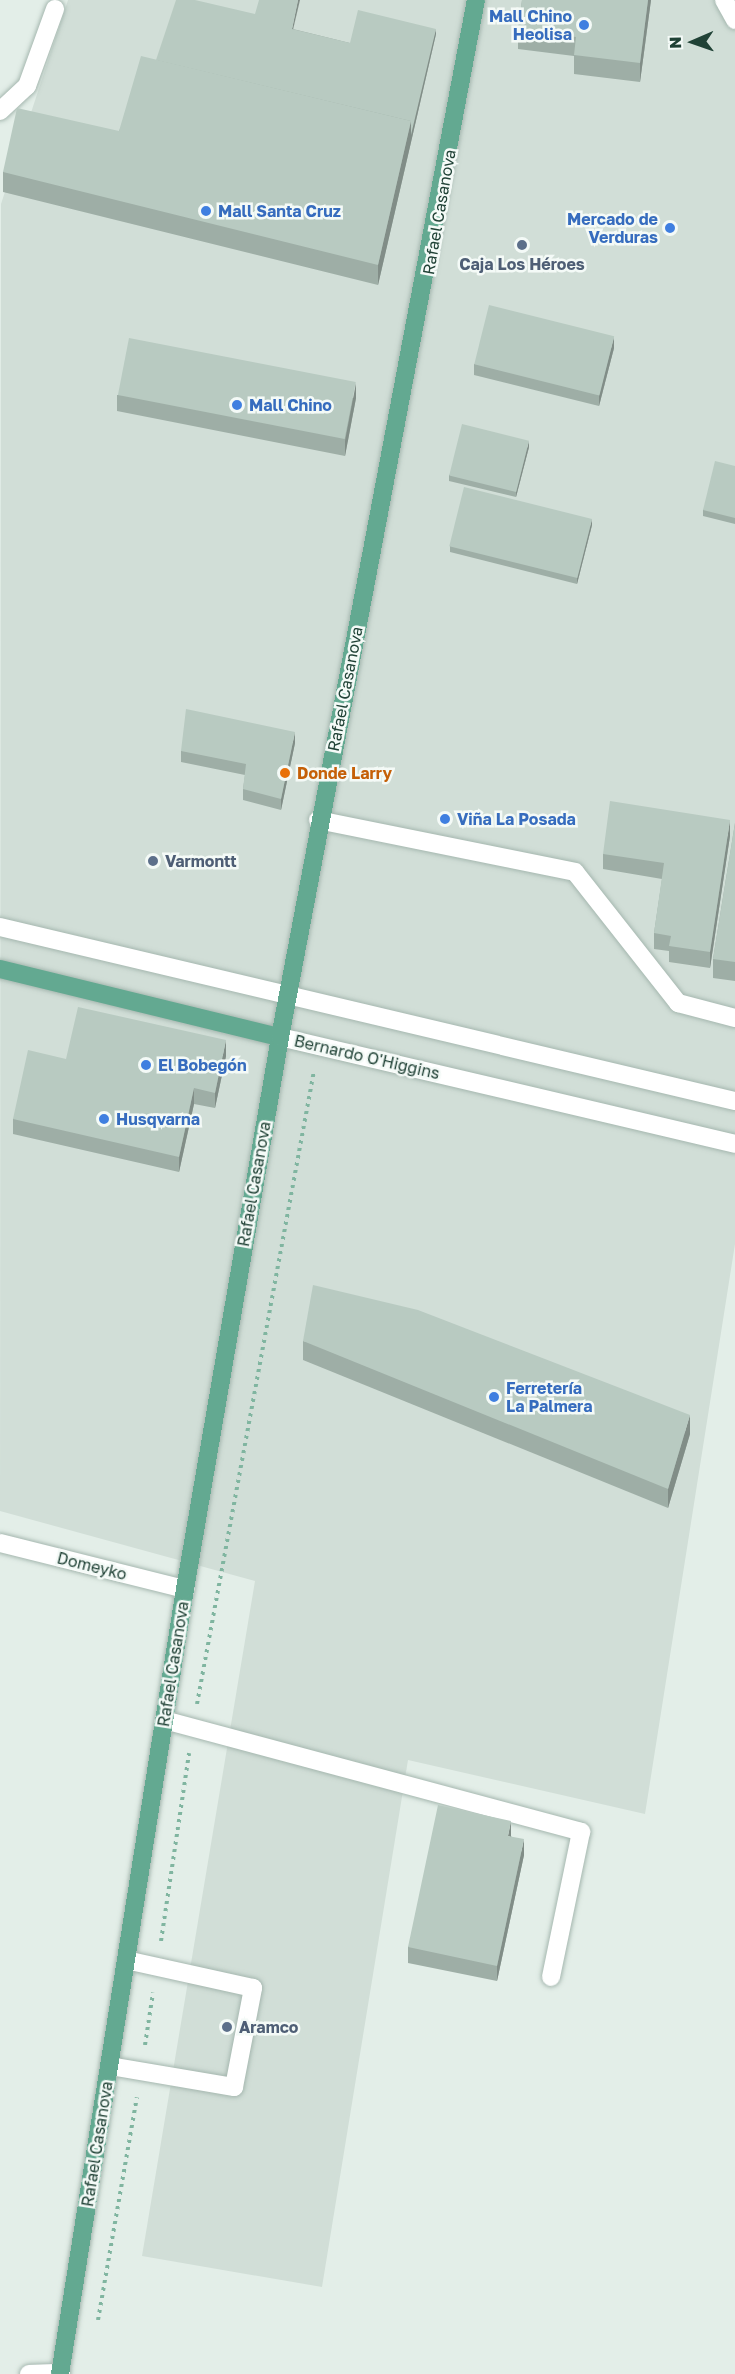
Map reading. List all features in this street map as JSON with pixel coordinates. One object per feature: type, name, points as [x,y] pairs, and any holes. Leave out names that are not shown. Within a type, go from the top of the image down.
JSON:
[{"type":"main road","name":"Rafael Casanova","points":[[61,2373],[185,1589],[287,994],[318,820],[426,283],[477,0]]},
{"type":"main road","points":[[724,0],[735,20]]},
{"type":"main road","points":[[0,111],[27,86],[55,9]]},
{"type":"main road","points":[[318,820],[574,872],[678,1003],[735,1018]]},
{"type":"main road","points":[[0,927],[735,1101]]},
{"type":"main road","name":"Bernardo O'Higgins","points":[[0,969],[735,1144]]},
{"type":"main road","name":"Domeyko","points":[[0,1543],[185,1589]]},
{"type":"main road","points":[[164,1720],[581,1832],[551,1977]]},
{"type":"main road","points":[[110,2066],[234,2087],[253,1988],[126,1960]]},
{"type":"main road","points":[[29,2374],[61,2373]]},
{"type":"shaded area","points":[[68,0],[735,0],[735,1244],[645,1814],[408,1760],[322,2287],[142,2256],[255,1581],[0,1511],[1,204]]},
{"type":"building","points":[[176,0],[195,0],[255,14],[259,0],[298,0],[292,29],[350,43],[358,10],[436,29],[411,135],[411,121],[156,60]]},
{"type":"building","name":"Mall Chino Heolisa","points":[[522,0],[648,0],[640,63],[574,55],[576,37],[518,30]]},
{"type":"building","points":[[141,56],[411,121],[378,265],[3,172],[17,108],[119,131]]},
{"type":"building","points":[[489,305],[614,336],[599,395],[474,364]]},
{"type":"building","name":"Mall Chino","points":[[129,338],[356,382],[345,439],[118,395]]},
{"type":"building","points":[[462,424],[529,441],[516,492],[449,475]]},
{"type":"building","points":[[715,461],[735,466],[735,518],[703,510]]},
{"type":"building","points":[[464,487],[592,519],[577,578],[449,546]]},
{"type":"building","points":[[186,709],[295,732],[281,799],[243,789],[246,764],[181,751]]},
{"type":"building","points":[[610,801],[730,820],[710,952],[669,946],[671,936],[654,933],[664,863],[603,854]]},
{"type":"building","points":[[735,823],[735,962],[713,959]]},
{"type":"building","points":[[78,1007],[226,1040],[215,1093],[194,1088],[179,1157],[13,1119],[28,1050],[66,1059]]},
{"type":"building","name":"Ferretería La Palmera","points":[[313,1285],[418,1310],[690,1415],[668,1489],[303,1341]]},
{"type":"building","points":[[438,1805],[511,1821],[508,1836],[524,1839],[497,1966],[408,1947]]},
{"type":"place","name":"Mall Chino Heolisa","points":[[584,25]]},
{"type":"place","name":"Mall Santa Cruz","points":[[206,211]]},
{"type":"place","name":"Mercado de Verduras","points":[[670,228]]},
{"type":"place","name":"Caja Los Héroes","points":[[522,245]]},
{"type":"place","name":"Mall Chino","points":[[237,405]]},
{"type":"place","name":"Donde Larry","points":[[285,773]]},
{"type":"place","name":"Viña La Posada","points":[[445,819]]},
{"type":"place","name":"Varmontt","points":[[153,861]]},
{"type":"place","name":"El Bobegón","points":[[146,1065]]},
{"type":"place","name":"Husqvarna","points":[[104,1119]]},
{"type":"place","name":"Ferretería La Palmera","points":[[494,1397]]},
{"type":"place","name":"Aramco","points":[[227,2027]]}]
